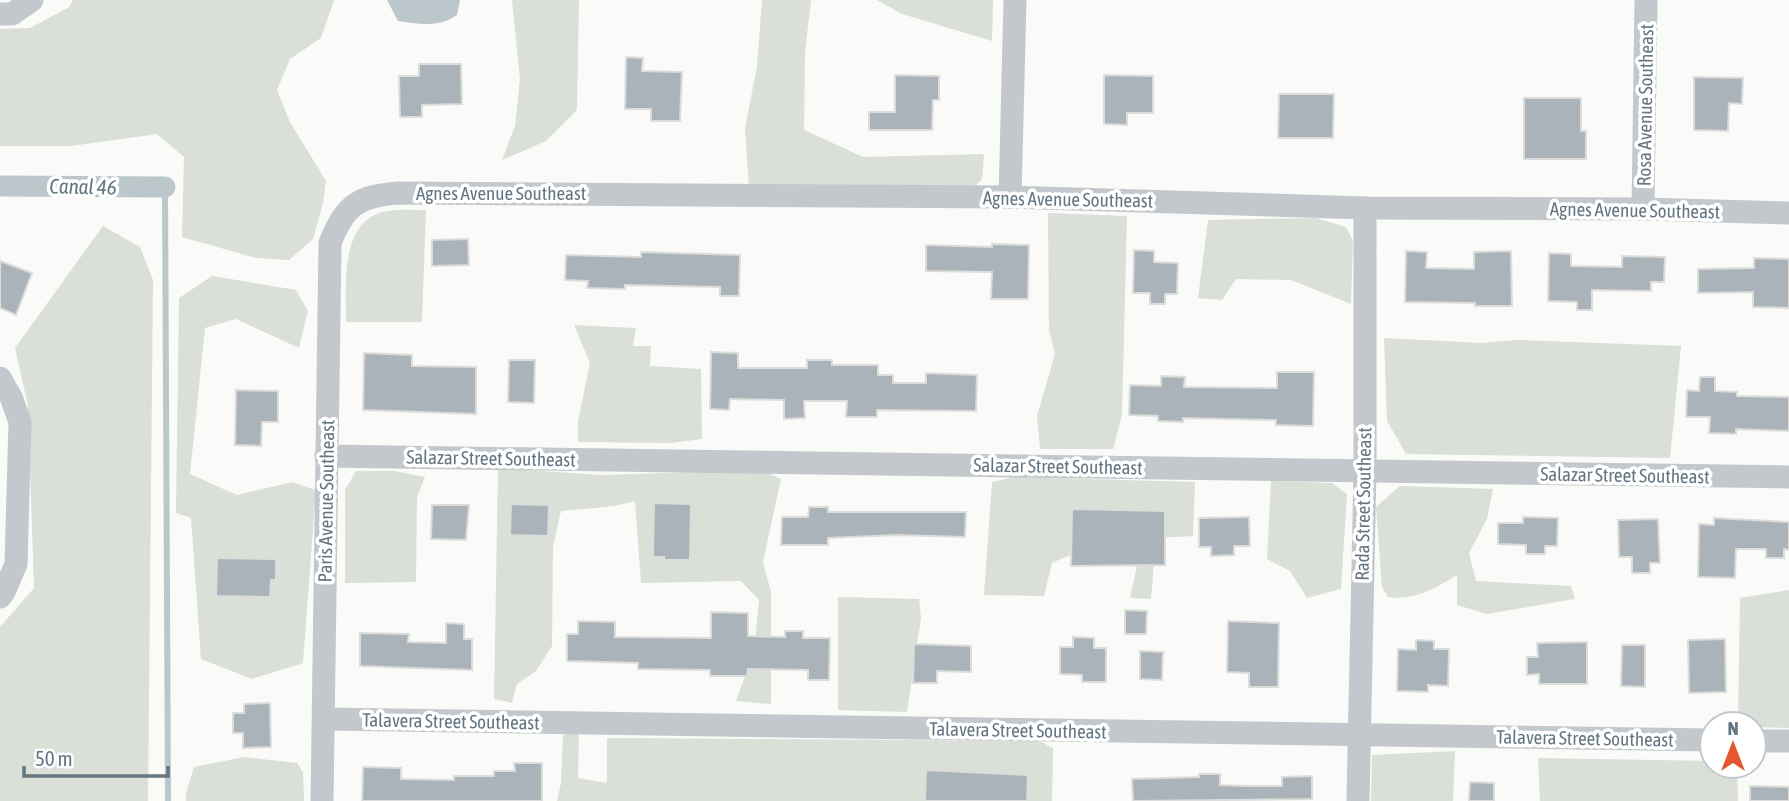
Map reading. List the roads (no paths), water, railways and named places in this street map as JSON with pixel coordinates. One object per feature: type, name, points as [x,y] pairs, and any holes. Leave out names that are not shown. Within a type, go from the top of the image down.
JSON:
[{"type":"street","points":[[0,14],[12,14],[32,0]]},
{"type":"street","points":[[1010,197],[1015,0]]},
{"type":"street","name":"Rosa Avenue Southeast","points":[[1643,209],[1646,0]]},
{"type":"street","name":"Agnes Avenue Southeast","points":[[350,207],[373,195],[399,193],[1010,197],[1365,208],[1643,209],[1789,213]]},
{"type":"street","name":"Paris Avenue Southeast","points":[[322,801],[330,243],[339,220],[350,207]]},
{"type":"street","name":"Rada Street Southeast","points":[[1358,801],[1365,471],[1365,208]]},
{"type":"street","points":[[0,378],[11,397],[20,422],[16,564],[0,597]]},
{"type":"street","name":"Salazar Street Southeast","points":[[326,456],[1789,477]]},
{"type":"street","name":"Talavera Street Southeast","points":[[324,719],[1698,740]]},
{"type":"street","points":[[1768,741],[1789,741]]},
{"type":"waterway","name":"Canal 46","points":[[0,186],[165,187]]},
{"type":"waterway","points":[[165,187],[168,801]]}]
